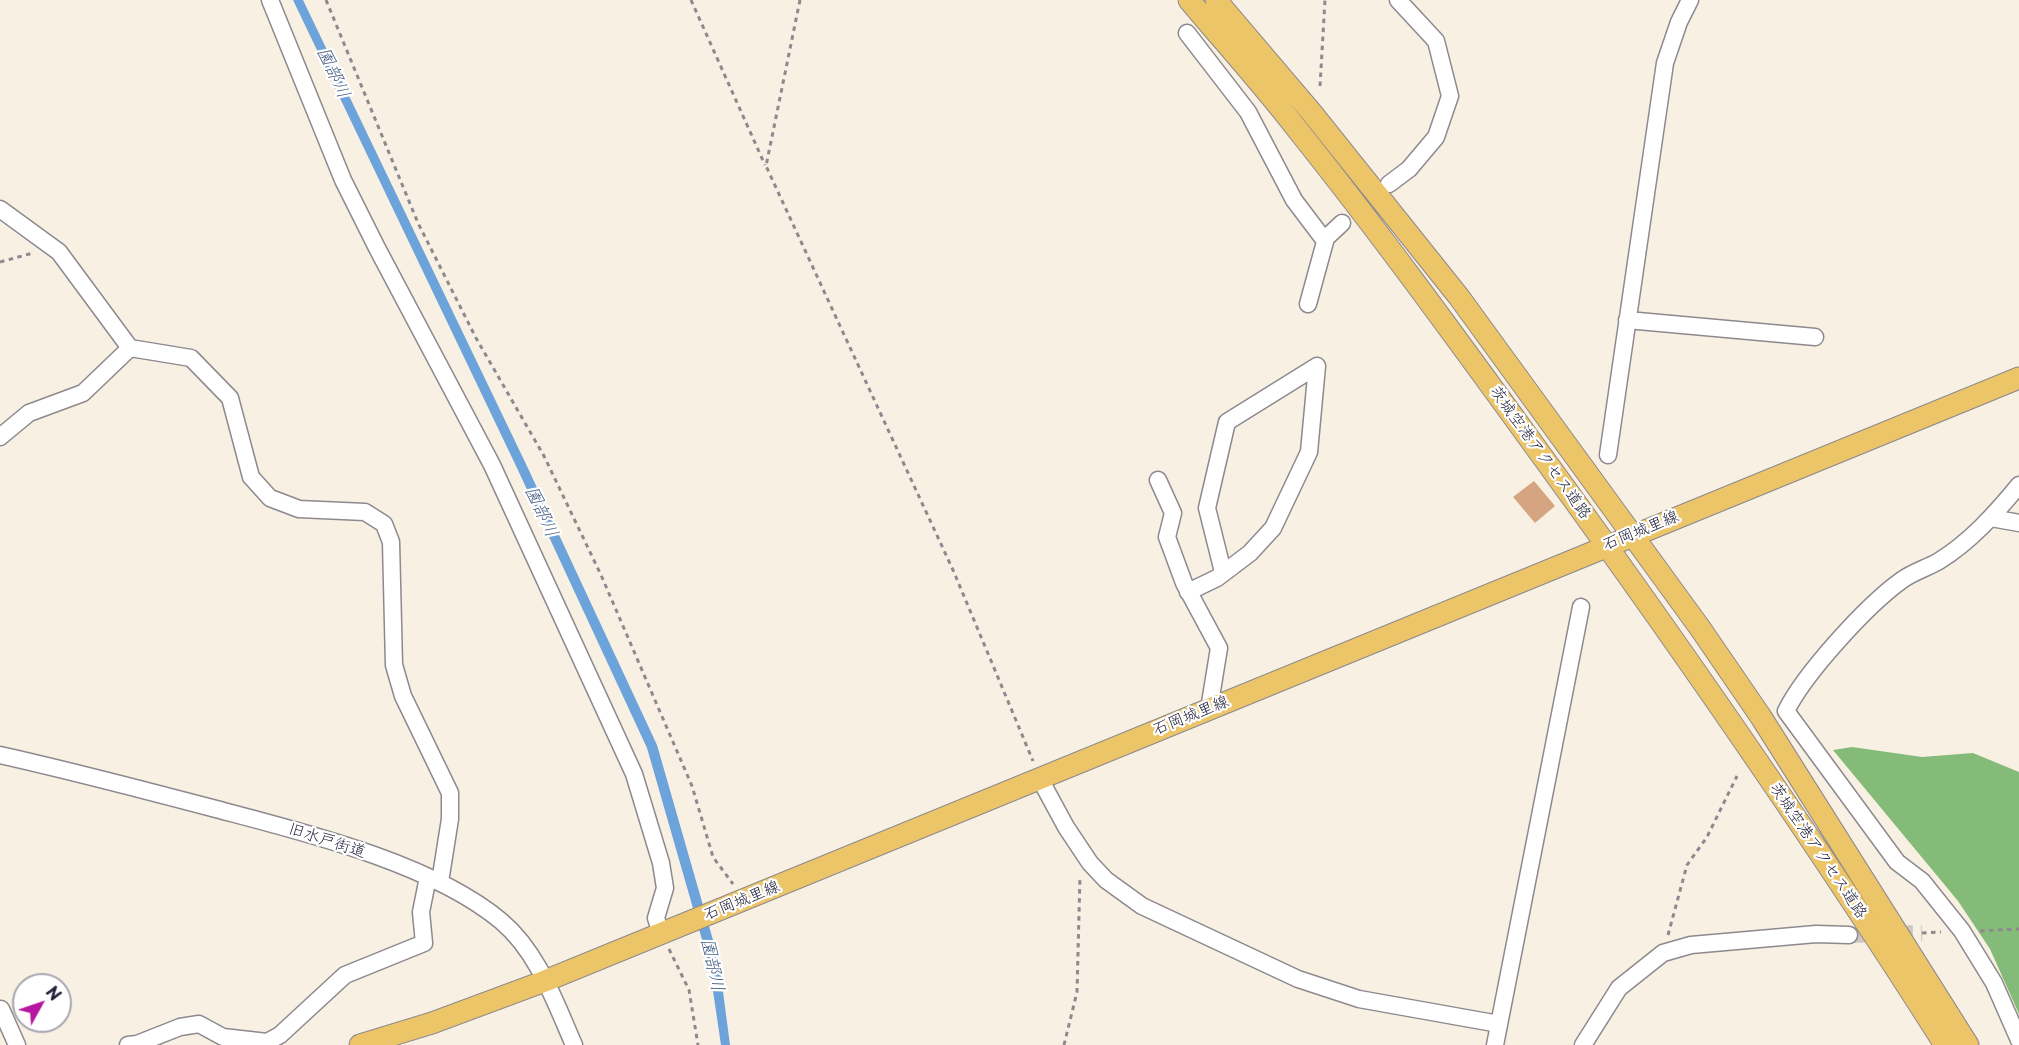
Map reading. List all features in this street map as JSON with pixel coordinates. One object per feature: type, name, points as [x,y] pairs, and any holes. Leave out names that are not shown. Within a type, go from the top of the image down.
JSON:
[{"type":"main road","name":"茨城空港アクセス道路","points":[[1189,0],[1296,127],[1400,262],[1606,545],[1842,886],[1945,1045]]},
{"type":"main road","name":"茨城空港アクセス道路","points":[[1216,0],[1312,113],[1459,297],[1632,535],[1761,717],[1968,1045]]},
{"type":"main road","name":"石岡城里線","points":[[360,1045],[432,1023],[545,981],[670,930],[734,895],[1040,779],[1606,545],[2019,378]]},
{"type":"street","points":[[270,0],[343,180],[492,465],[634,774],[661,863],[665,888],[656,918],[670,930]]},
{"type":"street","points":[[1389,184],[1409,169],[1436,137],[1450,96],[1436,41],[1398,0]]},
{"type":"street","points":[[1608,455],[1665,63],[1679,22],[1690,0]]},
{"type":"street","points":[[1187,33],[1248,112],[1294,200],[1325,241]]},
{"type":"street","points":[[0,209],[59,252],[130,348],[192,358],[230,398],[251,477],[270,498],[299,509],[365,512],[384,524],[391,542],[394,665],[403,696],[450,792],[450,819],[434,880],[421,912],[424,943],[345,975],[280,1035],[267,1042],[251,1042],[224,1037],[199,1024],[128,1045]]},
{"type":"street","points":[[1308,304],[1325,241],[1342,223]]},
{"type":"street","points":[[1627,320],[1815,338]]},
{"type":"street","points":[[0,437],[28,413],[83,393],[130,348]]},
{"type":"street","points":[[1188,592],[1223,572],[1250,553],[1273,528],[1309,452],[1317,366],[1227,422],[1207,508],[1223,572]]},
{"type":"street","points":[[1158,480],[1173,513],[1167,537],[1188,592],[1219,648],[1209,709]]},
{"type":"street","points":[[2019,485],[1991,518],[1953,550],[1903,579],[1869,608],[1796,692],[1786,711],[1897,862],[1922,881],[1962,931],[1994,983],[2019,1040]]},
{"type":"street","points":[[1991,518],[2019,523]]},
{"type":"street","points":[[1495,1045],[1581,607]]},
{"type":"street","name":"旧水戸街道","points":[[0,755],[75,772],[283,827],[390,862],[470,898],[502,921],[525,947],[545,981],[573,1045]]},
{"type":"street","points":[[1040,779],[1065,827],[1090,863],[1106,880],[1142,906],[1298,979],[1359,999],[1499,1024]]},
{"type":"street","points":[[1583,1045],[1619,988],[1663,953],[1690,945],[1816,934],[1849,935]]},
{"type":"street","points":[[0,1004],[0,1009],[17,1045]]},
{"type":"path","points":[[326,0],[418,223],[476,338],[544,456],[602,575],[692,786],[713,857],[734,895]]},
{"type":"path","points":[[691,0],[953,570],[1040,779]]},
{"type":"path","points":[[766,166],[800,0]]},
{"type":"path","points":[[1320,86],[1325,0]]},
{"type":"path","points":[[0,262],[37,252],[47,244]]},
{"type":"path","points":[[1663,953],[1687,865],[1707,837],[1737,776]]},
{"type":"path","points":[[1064,1045],[1077,992],[1078,882],[1090,863]]},
{"type":"path","points":[[670,930],[689,990],[698,1045]]},
{"type":"green space","points":[[1852,747],[1922,757],[1973,753],[2019,772],[2019,1014],[1990,949],[1958,901],[1833,750]]},
{"type":"water","name":"園部川","points":[[293,0],[303,0],[526,464],[657,745],[719,961],[730,1045],[721,1045],[709,964],[647,748],[517,468]]},
{"type":"building","points":[[1534,481],[1555,506],[1535,523],[1513,497]]},
{"type":"tunnel","points":[[1849,935],[1922,933]]}]
